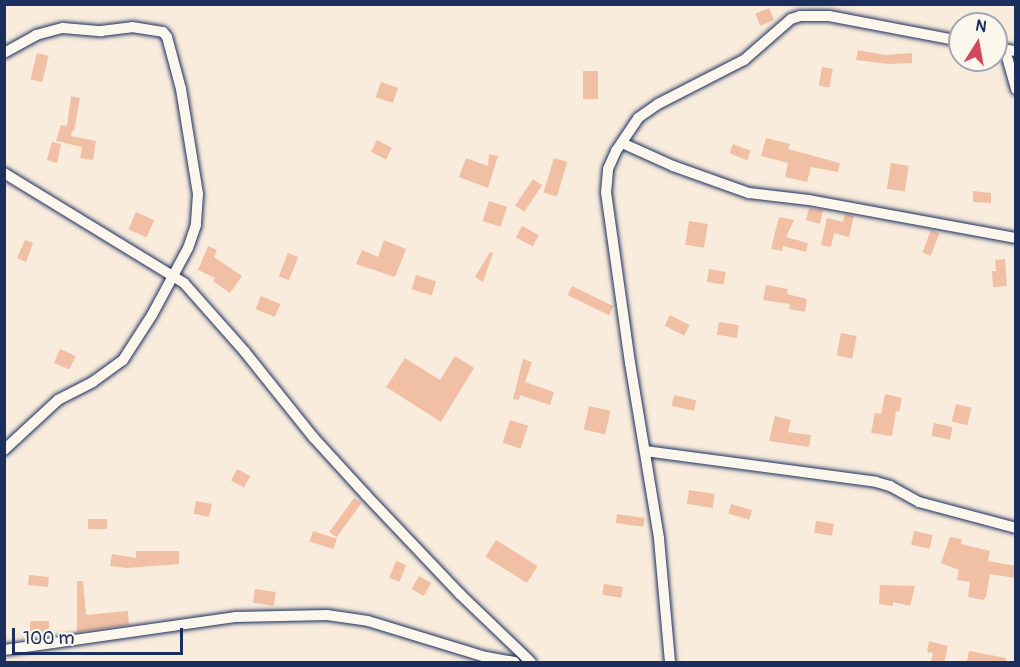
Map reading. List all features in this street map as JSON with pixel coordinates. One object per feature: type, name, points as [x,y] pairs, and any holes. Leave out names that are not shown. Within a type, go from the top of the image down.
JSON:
[{"type":"street","points":[[670,663],[659,538],[606,193],[608,169],[638,118],[658,104],[744,60],[791,19],[800,16],[829,16],[948,39]]},
{"type":"street","points":[[4,53],[36,36],[63,28],[101,31],[142,27],[157,29],[167,37],[181,89],[198,194],[196,225],[188,248],[152,315],[123,360],[93,382],[58,400],[4,450]]},
{"type":"street","points":[[1008,61],[1016,89]]},
{"type":"street","points":[[622,143],[657,159],[749,193],[809,200],[1016,238]]},
{"type":"street","points":[[4,173],[172,275],[200,300],[314,438],[460,594],[531,663]]},
{"type":"street","points":[[645,452],[702,457],[876,482],[890,486],[919,502],[1016,528]]},
{"type":"street","points":[[4,650],[235,617],[327,615],[368,621],[486,657],[515,663]]},
{"type":"building","points":[[769,8],[774,20],[760,26],[755,14]]},
{"type":"building","points":[[858,50],[885,55],[912,53],[912,63],[889,64],[856,60]]},
{"type":"building","points":[[37,53],[49,56],[42,82],[30,79]]},
{"type":"building","points":[[822,67],[833,69],[830,88],[819,86]]},
{"type":"building","points":[[583,71],[598,71],[598,99],[583,99]]},
{"type":"building","points":[[381,82],[398,88],[393,103],[376,97]]},
{"type":"building","points":[[71,96],[80,98],[71,136],[96,141],[93,160],[80,158],[82,147],[56,141],[61,125],[67,126]]},
{"type":"building","points":[[766,138],[790,144],[788,149],[840,163],[838,172],[811,167],[807,182],[785,177],[788,163],[761,156]]},
{"type":"building","points":[[377,140],[392,148],[386,159],[371,151]]},
{"type":"building","points":[[52,142],[61,144],[57,163],[47,160]]},
{"type":"building","points":[[733,144],[751,151],[747,160],[729,153]]},
{"type":"building","points":[[489,154],[498,156],[488,188],[459,177],[466,158],[488,166]]},
{"type":"building","points":[[554,158],[567,162],[557,197],[543,192]]},
{"type":"building","points":[[891,163],[909,166],[905,191],[887,189]]},
{"type":"building","points":[[533,179],[542,185],[524,212],[515,206]]},
{"type":"building","points":[[973,191],[991,193],[991,203],[973,202]]},
{"type":"building","points":[[489,201],[507,207],[501,227],[483,221]]},
{"type":"building","points":[[809,208],[823,210],[820,224],[806,220]]},
{"type":"building","points":[[136,212],[154,220],[147,237],[128,229]]},
{"type":"building","points":[[845,214],[854,216],[849,237],[834,233],[831,247],[821,245],[827,218],[843,222]]},
{"type":"building","points":[[779,217],[794,220],[786,237],[808,243],[806,252],[783,246],[782,251],[771,249]]},
{"type":"building","points":[[689,221],[708,224],[704,248],[685,245]]},
{"type":"building","points":[[522,226],[539,235],[533,246],[516,237]]},
{"type":"building","points":[[931,230],[939,233],[931,256],[922,252]]},
{"type":"building","points":[[25,240],[33,243],[26,262],[17,258]]},
{"type":"building","points":[[384,240],[406,249],[395,277],[356,264],[362,250],[378,257]]},
{"type":"building","points":[[208,246],[217,250],[214,257],[242,276],[230,293],[213,281],[215,278],[198,270]]},
{"type":"building","points":[[490,252],[493,253],[483,282],[475,277]]},
{"type":"building","points":[[288,253],[298,257],[289,280],[279,276]]},
{"type":"building","points":[[1005,259],[1007,286],[993,287],[992,271],[996,271],[995,260]]},
{"type":"building","points":[[709,269],[726,272],[723,285],[707,282]]},
{"type":"building","points":[[416,275],[436,281],[432,295],[412,289]]},
{"type":"building","points":[[766,285],[788,289],[787,294],[807,299],[805,312],[789,309],[790,304],[763,300]]},
{"type":"building","points":[[572,286],[613,306],[609,315],[568,295]]},
{"type":"building","points":[[261,296],[280,304],[275,317],[256,309]]},
{"type":"building","points":[[670,315],[690,325],[684,336],[665,326]]},
{"type":"building","points":[[719,322],[739,325],[737,338],[717,335]]},
{"type":"building","points":[[841,333],[857,336],[852,359],[837,356]]},
{"type":"building","points":[[60,349],[76,356],[69,370],[54,363]]},
{"type":"building","points":[[455,356],[474,368],[441,422],[386,387],[405,358],[440,380]]},
{"type":"building","points":[[523,359],[532,362],[525,382],[554,392],[550,405],[520,395],[519,400],[513,399]]},
{"type":"building","points":[[885,394],[902,398],[899,412],[896,411],[892,436],[871,433],[875,413],[881,414]]},
{"type":"building","points":[[674,395],[696,400],[694,411],[672,406]]},
{"type":"building","points":[[956,404],[972,408],[967,425],[952,421]]},
{"type":"building","points":[[589,406],[610,411],[605,434],[584,429]]},
{"type":"building","points":[[775,416],[791,420],[788,432],[811,435],[809,447],[769,441]]},
{"type":"building","points":[[510,420],[528,426],[521,449],[503,443]]},
{"type":"building","points":[[934,423],[953,427],[950,440],[931,436]]},
{"type":"building","points":[[237,469],[250,476],[244,488],[231,480]]},
{"type":"building","points":[[689,490],[715,494],[712,508],[687,504]]},
{"type":"building","points":[[354,498],[361,503],[337,537],[329,532]]},
{"type":"building","points":[[196,501],[212,504],[209,517],[194,514]]},
{"type":"building","points":[[731,504],[752,510],[749,520],[728,514]]},
{"type":"building","points":[[617,514],[645,518],[643,527],[616,523]]},
{"type":"building","points":[[88,519],[107,519],[107,529],[88,529]]},
{"type":"building","points":[[816,521],[834,524],[832,536],[814,533]]},
{"type":"building","points":[[313,531],[337,539],[333,549],[310,541]]},
{"type":"building","points":[[914,531],[933,535],[930,549],[911,545]]},
{"type":"building","points":[[950,537],[962,539],[961,544],[990,551],[988,561],[1016,566],[1016,578],[990,574],[986,597],[983,600],[968,597],[970,582],[957,580],[959,570],[941,563]]},
{"type":"building","points":[[496,540],[538,566],[527,583],[485,557]]},
{"type":"building","points":[[136,551],[179,551],[179,564],[126,568],[110,566],[112,554],[136,558]]},
{"type":"building","points":[[396,561],[406,565],[399,582],[389,578]]},
{"type":"building","points":[[29,575],[49,577],[48,587],[28,585]]},
{"type":"building","points":[[419,576],[431,583],[424,596],[412,589]]},
{"type":"building","points":[[77,581],[83,581],[86,615],[128,611],[129,625],[77,632]]},
{"type":"building","points":[[604,584],[623,587],[621,598],[602,595]]},
{"type":"building","points":[[880,585],[915,586],[910,606],[893,602],[893,606],[879,604]]},
{"type":"building","points":[[255,589],[276,592],[274,606],[253,603]]},
{"type":"building","points":[[30,621],[49,621],[49,633],[30,633]]},
{"type":"building","points":[[929,641],[948,646],[944,663],[931,662],[933,653],[927,652]]},
{"type":"building","points":[[969,651],[1006,658],[1006,663],[967,661]]}]
